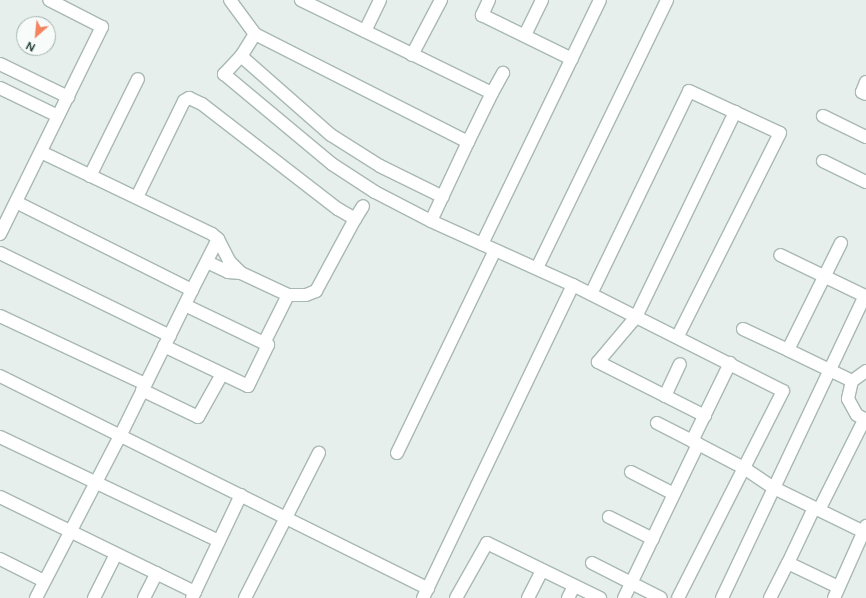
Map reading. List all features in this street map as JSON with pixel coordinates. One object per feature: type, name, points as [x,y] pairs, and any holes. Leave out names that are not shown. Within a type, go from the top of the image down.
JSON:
[{"type":"street","points":[[0,234],[102,27],[49,0]]},
{"type":"street","points":[[230,0],[255,34],[468,142]]},
{"type":"street","points":[[301,0],[314,3],[412,55],[492,93]]},
{"type":"street","points":[[365,31],[380,0]]},
{"type":"street","points":[[412,55],[441,0]]},
{"type":"street","points":[[489,0],[482,15],[572,59]]},
{"type":"street","points":[[525,35],[542,0]]},
{"type":"street","points":[[482,244],[600,0]]},
{"type":"street","points":[[537,268],[667,0]]},
{"type":"street","points":[[255,34],[241,56],[224,74],[332,164],[375,192],[431,221],[573,285],[636,317],[678,336],[783,391],[678,598]]},
{"type":"street","points":[[241,56],[331,135],[380,166],[442,197]]},
{"type":"street","points":[[0,64],[68,97]]},
{"type":"street","points":[[431,221],[468,142],[503,73]]},
{"type":"street","points":[[90,176],[138,79]]},
{"type":"street","points":[[866,82],[862,92],[866,94]]},
{"type":"street","points":[[0,88],[58,116]]},
{"type":"street","points":[[591,294],[689,91],[735,112],[780,134],[678,336]]},
{"type":"street","points":[[137,198],[184,101],[189,98],[202,104],[314,192],[355,219]]},
{"type":"street","points":[[704,416],[598,362],[636,317],[735,112]]},
{"type":"street","points":[[823,116],[866,137]]},
{"type":"street","points":[[41,152],[218,239],[229,260],[241,273]]},
{"type":"street","points":[[823,161],[866,182]]},
{"type":"street","points":[[16,202],[192,290]]},
{"type":"street","points":[[207,262],[228,272],[241,273],[288,295],[306,295],[316,290],[363,206]]},
{"type":"street","points":[[36,598],[121,434],[218,239]]},
{"type":"street","points":[[788,350],[841,243]]},
{"type":"street","points":[[397,453],[496,250]]},
{"type":"street","points":[[0,253],[167,341],[222,374],[248,386],[268,345],[185,305]]},
{"type":"street","points":[[722,598],[772,488],[865,296],[780,255]]},
{"type":"street","points":[[0,376],[121,434],[241,495],[426,593],[573,285]]},
{"type":"street","points":[[264,343],[288,295]]},
{"type":"street","points":[[0,316],[144,387],[198,417],[222,374]]},
{"type":"street","points":[[743,329],[852,381]]},
{"type":"street","points":[[624,598],[674,494],[695,443],[704,416],[730,363]]},
{"type":"street","points":[[665,396],[680,364]]},
{"type":"street","points":[[770,598],[816,509],[865,420],[857,415],[850,403],[849,389],[852,381],[866,371]]},
{"type":"street","points":[[657,423],[744,468],[772,488],[865,530],[836,592],[788,563]]},
{"type":"street","points":[[0,437],[219,541]]},
{"type":"street","points":[[245,598],[319,453]]},
{"type":"street","points":[[631,472],[674,494]]},
{"type":"street","points":[[0,497],[157,573],[194,595],[241,495]]},
{"type":"street","points":[[609,517],[653,539]]},
{"type":"street","points":[[456,598],[487,542],[600,598]]},
{"type":"street","points":[[94,598],[116,554]]},
{"type":"street","points":[[0,559],[44,581]]},
{"type":"street","points":[[592,563],[661,598]]},
{"type":"street","points":[[528,598],[542,570]]},
{"type":"street","points":[[144,598],[157,573]]},
{"type":"street","points":[[568,598],[574,586]]}]
